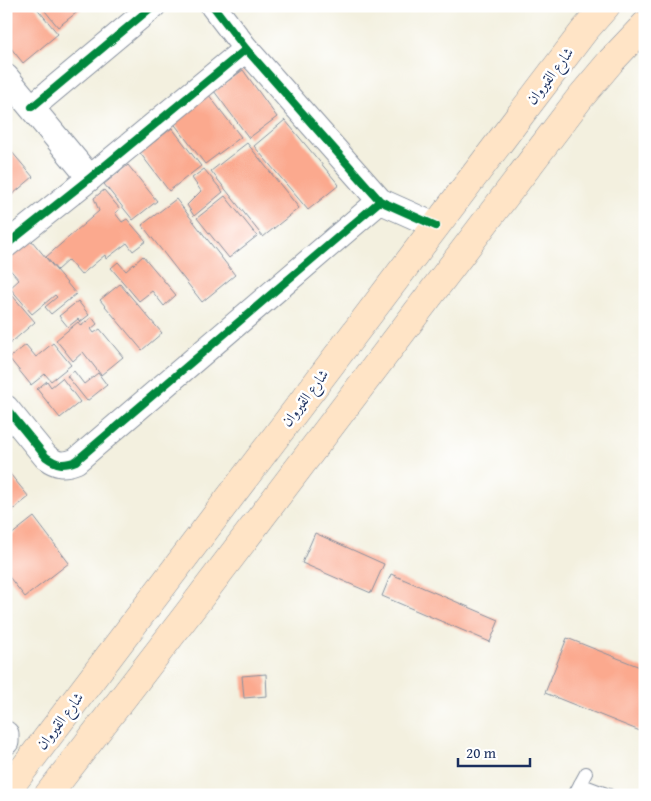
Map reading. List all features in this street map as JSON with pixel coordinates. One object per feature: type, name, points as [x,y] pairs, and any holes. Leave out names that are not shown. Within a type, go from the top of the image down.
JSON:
[{"type":"main road","points":[[584,31],[594,6]]},
{"type":"main road","name":"شارع القيروان","points":[[6,792],[584,31],[606,6]]},
{"type":"main road","points":[[48,795],[579,99],[645,25]]},
{"type":"street","points":[[32,107],[153,6]]},
{"type":"street","points":[[213,6],[246,50],[380,201],[436,226]]},
{"type":"street","points":[[6,245],[246,50]]},
{"type":"street","points":[[6,77],[90,178]]},
{"type":"street","points":[[6,408],[46,457],[54,463],[65,466],[76,461],[380,201]]},
{"type":"street","points":[[6,734],[6,742]]},
{"type":"lane","points":[[580,784],[609,795]]},
{"type":"building","points":[[6,6],[35,6],[58,34],[23,63],[6,42]]},
{"type":"building","points":[[41,6],[85,6],[58,27]]},
{"type":"building","points":[[243,70],[277,117],[249,138],[214,91]]},
{"type":"building","points":[[205,90],[241,137],[205,164],[169,117]]},
{"type":"building","points":[[285,120],[339,185],[308,210],[254,146]]},
{"type":"building","points":[[172,128],[201,166],[169,191],[140,153]]},
{"type":"building","points":[[247,143],[299,208],[263,237],[211,171]]},
{"type":"building","points":[[6,145],[33,177],[6,200]]},
{"type":"building","points":[[128,165],[157,201],[133,220],[104,184]]},
{"type":"building","points":[[204,169],[223,192],[194,216],[187,205],[201,191],[192,178]]},
{"type":"building","points":[[104,190],[120,209],[115,213],[122,222],[127,219],[146,241],[133,251],[127,243],[106,259],[105,255],[81,275],[68,260],[57,270],[46,257],[99,211],[94,198]]},
{"type":"building","points":[[225,196],[257,236],[229,258],[197,218]]},
{"type":"building","points":[[176,199],[235,275],[202,302],[142,225]]},
{"type":"building","points":[[27,235],[76,294],[51,314],[45,307],[57,297],[55,295],[32,314],[10,288],[19,280],[6,265],[6,253]]},
{"type":"building","points":[[143,256],[176,295],[164,306],[152,291],[139,301],[111,268],[118,262],[126,271]]},
{"type":"building","points":[[120,284],[162,333],[142,350],[100,300]]},
{"type":"building","points":[[6,288],[35,322],[6,347]]},
{"type":"building","points":[[78,301],[89,315],[80,322],[78,319],[68,327],[59,316]]},
{"type":"building","points":[[92,317],[97,324],[91,329],[94,333],[100,329],[123,357],[101,375],[83,352],[73,361],[56,340],[78,322],[81,326]]},
{"type":"building","points":[[53,343],[71,365],[51,381],[45,374],[31,385],[9,358],[26,345],[36,357]]},
{"type":"building","points":[[74,371],[84,384],[98,373],[107,385],[87,401],[67,376]]},
{"type":"building","points":[[62,378],[80,402],[60,418],[37,389],[47,381],[51,387]]},
{"type":"building","points":[[6,469],[29,497],[6,515]]},
{"type":"building","points":[[34,517],[69,563],[25,597],[6,573],[6,539]]},
{"type":"building","points":[[315,533],[384,564],[371,593],[302,563]]},
{"type":"building","points":[[391,574],[499,620],[490,642],[382,596]]},
{"type":"building","points":[[567,638],[645,669],[645,733],[545,693]]},
{"type":"building","points":[[266,674],[267,696],[244,698],[242,676]]},
{"type":"cycle path","points":[[32,107],[153,6]]},
{"type":"cycle path","points":[[213,6],[246,49],[380,201],[436,226]]},
{"type":"cycle path","points":[[6,245],[246,49]]},
{"type":"cycle path","points":[[6,408],[46,457],[60,464],[76,461],[380,201]]}]
